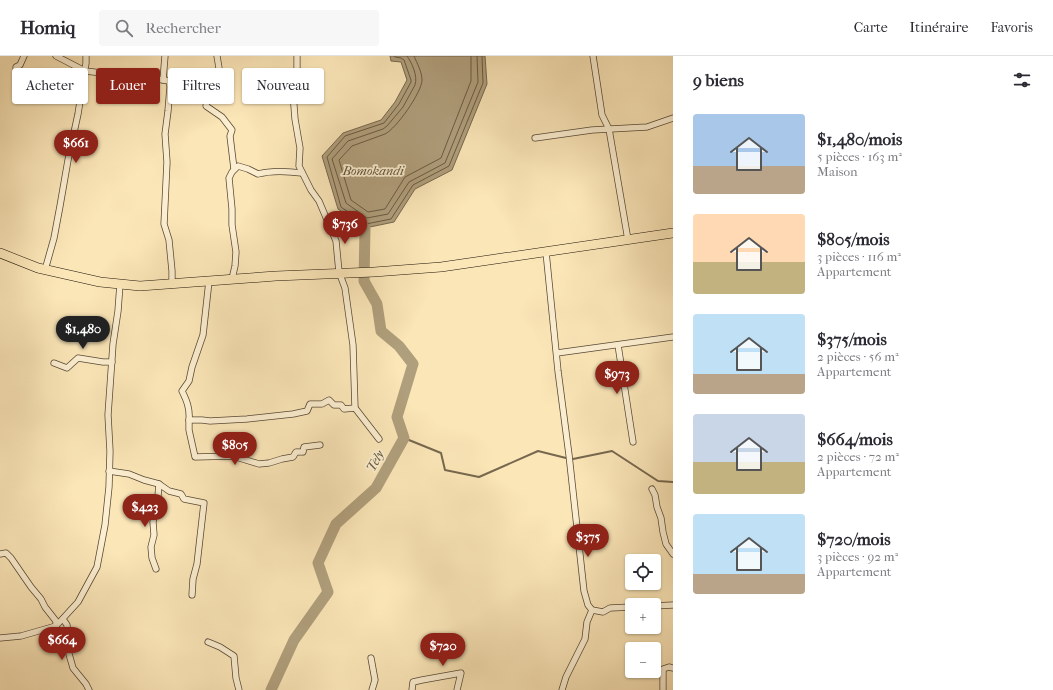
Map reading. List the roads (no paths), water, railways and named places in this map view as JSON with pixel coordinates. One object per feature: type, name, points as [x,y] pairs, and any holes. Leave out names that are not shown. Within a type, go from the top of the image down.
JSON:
[{"type":"main road","points":[[0,253],[45,270],[100,282],[140,286],[339,272],[374,272],[441,267],[673,233]]},
{"type":"street","points":[[16,68],[20,65],[24,56]]},
{"type":"street","points":[[56,56],[79,68]]},
{"type":"street","points":[[85,68],[86,56]]},
{"type":"street","points":[[164,56],[166,80],[170,87],[165,134],[167,162],[164,224],[169,240],[172,284]]},
{"type":"street","points":[[217,56],[219,68]]},
{"type":"street","points":[[297,56],[297,71],[293,93],[300,148],[299,166],[311,190],[319,201],[336,240],[339,272],[346,288],[353,345],[355,408],[379,439]]},
{"type":"street","points":[[593,56],[602,115],[609,129],[628,240]]},
{"type":"street","points":[[88,71],[166,80]]},
{"type":"street","points":[[45,270],[54,238],[80,104]]},
{"type":"street","points":[[206,104],[206,106],[222,117],[232,130],[230,136],[234,169]]},
{"type":"street","points":[[535,138],[592,130],[647,126],[673,118]]},
{"type":"street","points":[[232,279],[236,252],[232,224],[229,178],[232,172],[238,166],[258,174],[283,170],[302,173]]},
{"type":"street","points":[[546,252],[558,371],[572,478],[584,591],[588,605],[592,610],[603,612],[610,608],[625,607]]},
{"type":"street","points":[[210,281],[203,335],[192,367],[189,381],[182,391],[187,399],[190,411],[189,430],[195,457],[233,456],[259,464],[269,463],[282,458],[293,457],[296,452],[302,452],[304,447],[320,446]]},
{"type":"street","points":[[0,638],[22,636],[56,626],[78,602],[98,567],[105,525],[109,487],[110,451],[108,415],[113,344],[120,284]]},
{"type":"street","points":[[557,353],[673,337]]},
{"type":"street","points":[[618,345],[634,442]]},
{"type":"street","points":[[54,363],[67,368],[78,358],[112,362]]},
{"type":"street","points":[[189,420],[210,421],[247,419],[293,414],[307,411],[310,404],[322,404],[329,400],[334,405],[341,405],[344,410],[355,408]]},
{"type":"street","points":[[109,471],[129,474],[159,484],[169,491],[181,494],[184,499],[204,503],[192,595]]},
{"type":"street","points":[[156,569],[152,558],[151,547],[154,535],[153,522],[159,484]]},
{"type":"street","points":[[652,489],[661,518],[662,532],[666,544],[673,554]]},
{"type":"street","points":[[0,554],[6,553],[11,558],[56,621],[56,626]]},
{"type":"street","points":[[661,606],[673,605]]},
{"type":"street","points":[[562,690],[566,677],[585,639],[587,622],[592,610]]},
{"type":"street","points":[[63,619],[67,625],[69,654],[73,668],[89,690]]},
{"type":"street","points":[[208,642],[220,647],[234,656],[236,678],[240,690]]},
{"type":"street","points":[[371,658],[375,680],[372,690]]},
{"type":"street","points":[[664,690],[663,669],[669,667],[673,668]]},
{"type":"street","points":[[412,690],[413,682],[461,673],[458,690]]},
{"type":"water","name":"Bomokandi","points":[[390,56],[485,56],[487,84],[452,170],[415,189],[394,222],[365,228],[338,209],[322,156],[343,133],[381,120],[395,102],[407,80],[401,62],[391,61]]},
{"type":"waterway","name":"Tely","points":[[271,690],[294,640],[328,592],[318,563],[336,524],[376,488],[404,438],[397,417],[413,364],[399,346],[381,331],[377,304],[364,281],[365,228]]},
{"type":"waterway","points":[[404,438],[441,453],[445,470],[479,477],[538,451],[566,458]]},
{"type":"waterway","points":[[573,459],[612,451],[658,481],[673,482]]}]
